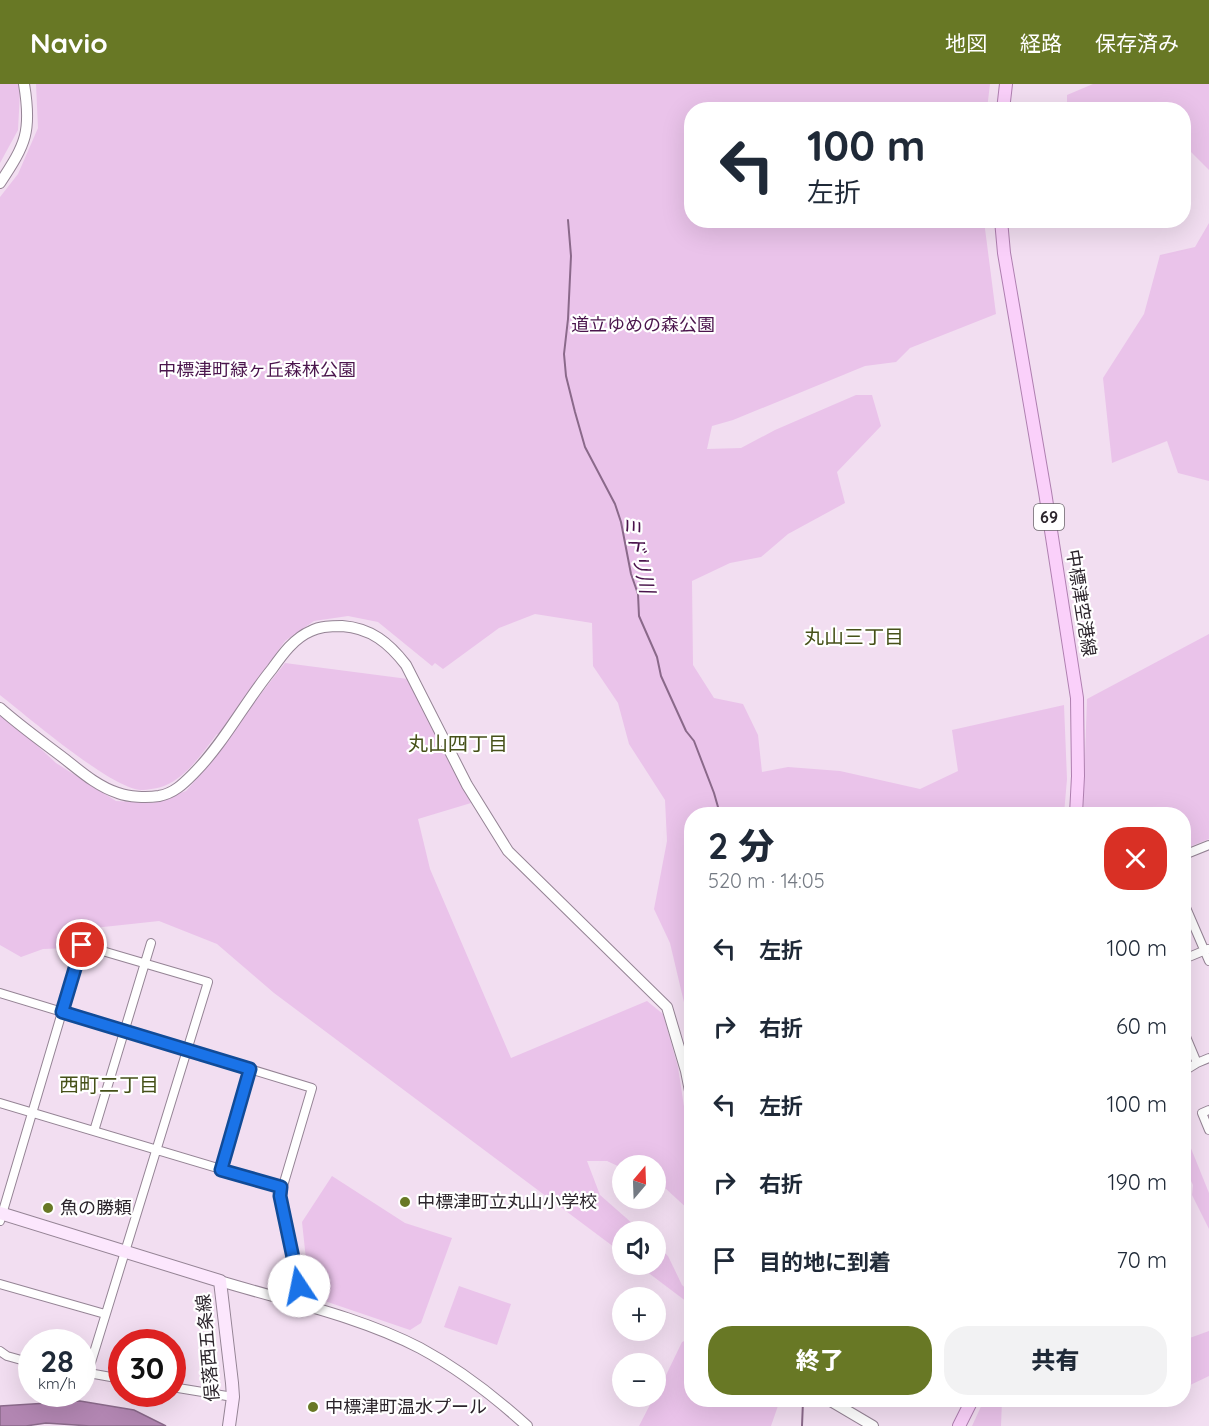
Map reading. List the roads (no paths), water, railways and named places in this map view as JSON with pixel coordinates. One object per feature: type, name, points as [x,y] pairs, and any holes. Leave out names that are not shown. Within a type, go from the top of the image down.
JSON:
[{"type":"main road","points":[[1004,102],[1006,84]]},
{"type":"main road","name":"中標津空港線","points":[[1002,228],[1077,698],[1076,807]]},
{"type":"main road","name":"俣落西五条線","points":[[1,1216],[220,1281],[233,1397],[229,1426]]},
{"type":"main road","points":[[959,1426],[968,1407]]},
{"type":"street","points":[[0,183],[25,141],[28,110],[24,84]]},
{"type":"street","points":[[0,708],[24,730],[98,784],[119,794],[160,796],[182,787],[201,766],[218,746],[249,697],[283,654],[301,636],[312,630],[338,626],[353,627],[378,636],[392,647],[406,665],[467,785],[508,851],[667,1007],[684,1066]]},
{"type":"street","points":[[1191,852],[1209,845]]},
{"type":"street","points":[[1191,917],[1207,949],[1209,961]]},
{"type":"street","points":[[94,1131],[151,943]]},
{"type":"street","points":[[1,1216],[82,945],[208,982],[96,1340]]},
{"type":"street","points":[[1191,957],[1207,949]]},
{"type":"street","points":[[0,993],[312,1088],[280,1196],[302,1305]]},
{"type":"street","points":[[1191,1049],[1197,1063]]},
{"type":"street","points":[[1191,1067],[1209,1058]]},
{"type":"street","points":[[221,1170],[250,1069]]},
{"type":"street","points":[[0,1103],[281,1187]]},
{"type":"street","points":[[1209,1110],[1202,1113],[1209,1130]]},
{"type":"street","points":[[220,1281],[372,1328],[419,1348],[478,1384],[527,1426]]},
{"type":"street","points":[[0,1284],[105,1314]]},
{"type":"street","points":[[0,1351],[18,1359]]},
{"type":"street","points":[[186,1389],[233,1397]]},
{"type":"street","points":[[841,1407],[873,1426]]},
{"type":"waterway","name":"ミドリ川","points":[[568,220],[571,256],[564,354],[566,376],[575,412],[585,447],[615,504],[621,522],[631,574],[638,594],[639,616],[657,657],[661,676],[686,731],[694,741],[718,807]]},
{"type":"waterway","name":"ミドリ川","points":[[802,1426],[803,1407]]},
{"type":"place","name":"中標津町立丸山小学校","points":[[405,1202]]},
{"type":"place","name":"魚の勝頼","points":[[48,1208]]},
{"type":"place","name":"中標津町温水プール","points":[[313,1407]]},
{"type":"district","name":"丸山三丁目","points":[[854,637]]},
{"type":"district","name":"丸山四丁目","points":[[458,744]]},
{"type":"district","name":"西町二丁目","points":[[109,1085]]},
{"type":"park label","name":"道立ゆめの森公園","points":[[643,325]]},
{"type":"park label","name":"中標津町緑ヶ丘森林公園","points":[[257,370]]}]
